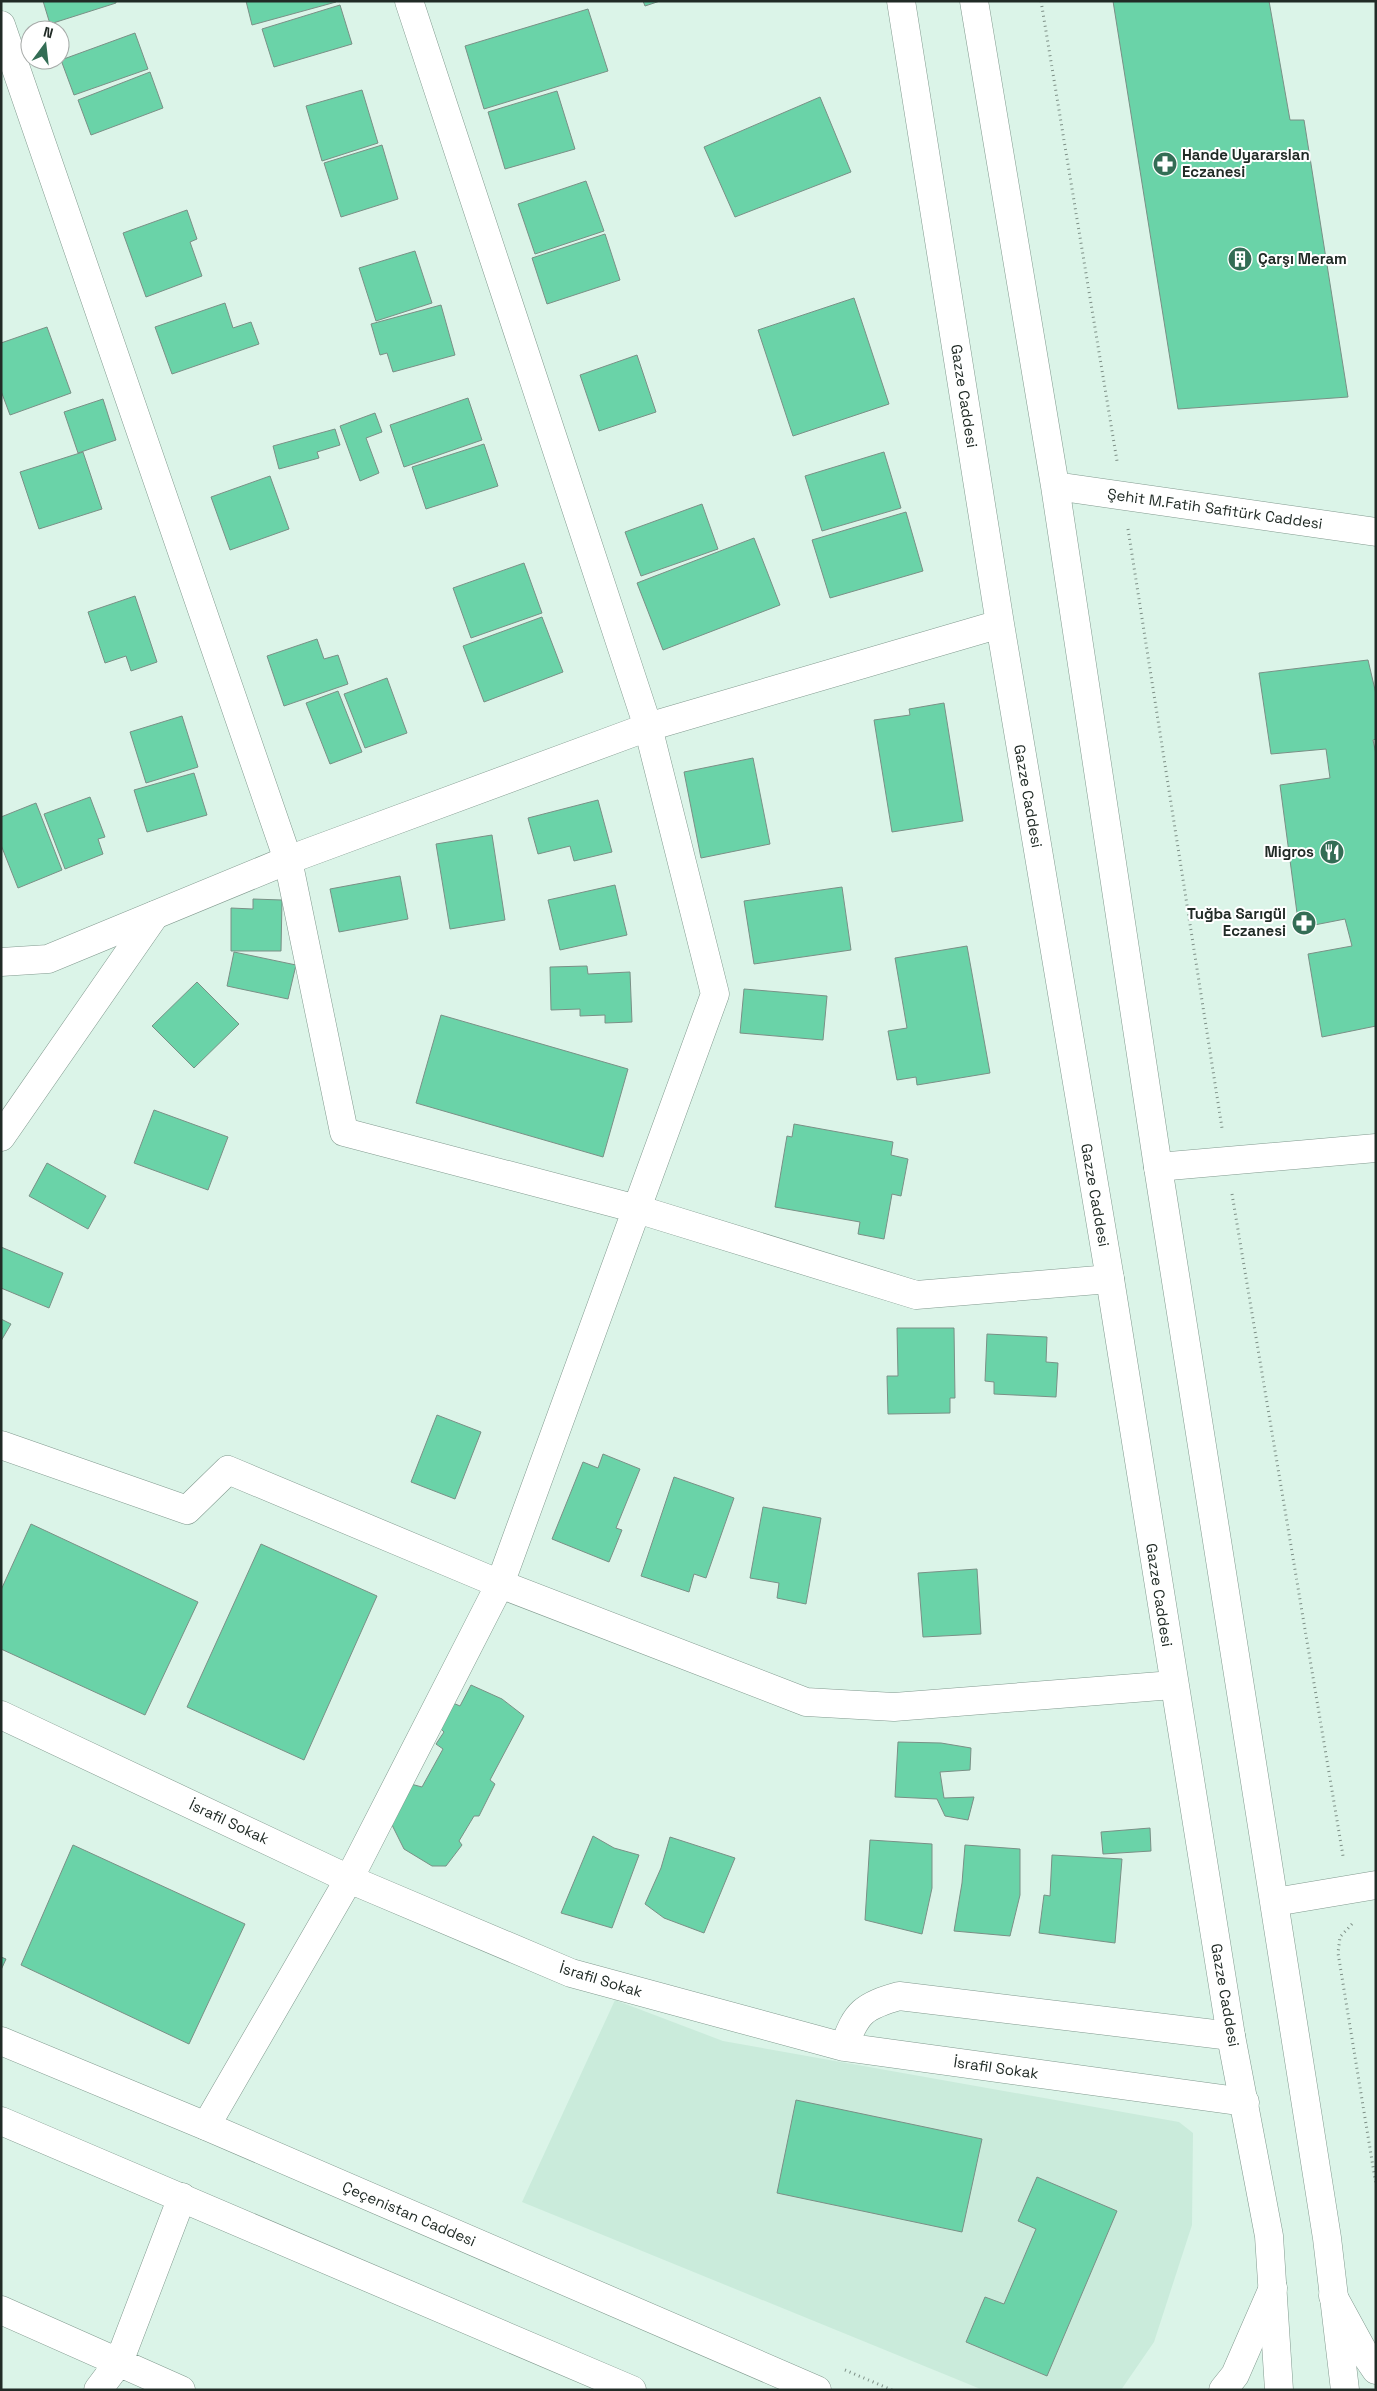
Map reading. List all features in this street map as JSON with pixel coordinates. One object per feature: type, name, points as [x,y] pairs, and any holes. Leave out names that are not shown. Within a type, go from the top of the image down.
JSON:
[{"type":"street","points":[[206,2126],[349,1879],[500,1584],[715,994],[648,727],[409,1]]},
{"type":"street","name":"Gazze Caddesi","points":[[901,1],[1000,624],[1110,1279],[1173,1684],[1231,2036],[1270,2236],[1279,2390]]},
{"type":"street","points":[[974,1],[1055,486],[1158,1167],[1275,1902],[1327,2238],[1344,2390]]},
{"type":"street","points":[[1,25],[288,860],[344,1132],[637,1209],[916,1295],[1110,1279]]},
{"type":"street","name":"Şehit M.Fatih Safitürk Caddesi","points":[[1055,486],[1376,532]]},
{"type":"street","points":[[1,962],[48,959],[288,860],[648,727],[1000,624]]},
{"type":"street","points":[[1,1137],[155,915]]},
{"type":"street","points":[[1158,1167],[1376,1148]]},
{"type":"street","points":[[1,1445],[187,1510],[228,1470],[500,1584],[806,1702],[894,1707],[1173,1684]]},
{"type":"street","name":"İsrafil Sokak","points":[[1,1715],[349,1879],[571,1973],[844,2047],[1245,2102]]},
{"type":"street","points":[[1275,1902],[1376,1885]]},
{"type":"street","points":[[844,2047],[853,2022],[873,2004],[899,1996],[1231,2036]]},
{"type":"street","name":"Çeçenistan Caddesi","points":[[1,2040],[206,2126],[816,2390]]},
{"type":"street","points":[[1,2120],[632,2390]]},
{"type":"street","points":[[98,2390],[118,2362],[182,2197]]},
{"type":"street","points":[[1223,2390],[1235,2375],[1272,2288]]},
{"type":"street","points":[[1334,2296],[1363,2351],[1376,2370]]},
{"type":"street","points":[[1,2310],[181,2390]]},
{"type":"path","points":[[1041,1],[1122,495],[1227,1161],[1348,1890],[1352,1924],[1340,1937],[1338,1953],[1376,2185]]},
{"type":"shaded area","points":[[615,2000],[723,2041],[1179,2122],[1193,2133],[1192,2225],[1154,2342],[1121,2390],[983,2390],[522,2202]]},
{"type":"building","points":[[43,1],[116,1],[116,3],[63,20],[49,20]]},
{"type":"building","points":[[246,1],[336,1],[336,2],[252,25]]},
{"type":"building","points":[[643,1],[660,1],[645,6]]},
{"type":"building","name":"Çarşı Meram","points":[[1113,1],[1269,1],[1290,120],[1304,120],[1348,397],[1178,409]]},
{"type":"building","points":[[340,5],[352,44],[274,67],[262,29]]},
{"type":"building","points":[[588,9],[608,71],[484,109],[465,46]]},
{"type":"building","points":[[135,33],[148,69],[74,95],[65,70],[70,70],[70,57]]},
{"type":"building","points":[[150,72],[163,108],[91,135],[78,100]]},
{"type":"building","points":[[362,90],[378,143],[322,161],[306,106]]},
{"type":"building","points":[[557,91],[575,149],[505,169],[488,112]]},
{"type":"building","points":[[820,97],[851,172],[735,217],[704,147]]},
{"type":"building","points":[[382,145],[398,199],[341,217],[324,163]]},
{"type":"building","points":[[586,181],[604,231],[535,254],[518,204]]},
{"type":"building","points":[[187,210],[197,239],[190,242],[202,276],[146,297],[123,233]]},
{"type":"building","points":[[605,234],[620,280],[547,304],[532,258]]},
{"type":"building","points":[[415,251],[432,303],[376,321],[359,268]]},
{"type":"building","points":[[854,298],[889,404],[793,436],[758,330]]},
{"type":"building","points":[[225,303],[233,328],[251,322],[259,344],[172,374],[155,327]]},
{"type":"building","points":[[441,305],[455,355],[393,372],[387,353],[380,355],[371,324]]},
{"type":"building","points":[[47,327],[71,393],[10,415],[1,391],[1,343]]},
{"type":"building","points":[[637,355],[656,412],[599,431],[580,375]]},
{"type":"building","points":[[468,398],[482,440],[404,467],[390,425]]},
{"type":"building","points":[[103,399],[116,440],[78,453],[64,412]]},
{"type":"building","points":[[375,413],[382,432],[366,438],[379,473],[360,481],[340,426]]},
{"type":"building","points":[[335,429],[340,445],[317,452],[319,458],[279,469],[273,446]]},
{"type":"building","points":[[484,444],[498,486],[426,509],[412,467]]},
{"type":"building","points":[[83,452],[102,509],[39,529],[20,472]]},
{"type":"building","points":[[884,452],[901,508],[822,531],[805,476]]},
{"type":"building","points":[[270,476],[289,529],[230,550],[211,497]]},
{"type":"building","points":[[702,504],[718,549],[641,576],[625,532]]},
{"type":"building","points":[[906,512],[923,571],[830,598],[812,540]]},
{"type":"building","points":[[754,538],[780,605],[663,650],[637,583]]},
{"type":"building","points":[[524,563],[542,613],[471,638],[453,588]]},
{"type":"building","points":[[135,596],[157,662],[131,671],[126,656],[105,663],[88,612]]},
{"type":"building","points":[[542,617],[563,672],[484,702],[463,646]]},
{"type":"building","points":[[317,639],[324,659],[338,655],[348,684],[284,706],[267,656]]},
{"type":"building","name":"Migros","points":[[1368,660],[1376,694],[1376,739],[1373,740],[1376,754],[1376,1026],[1322,1037],[1308,954],[1352,946],[1345,919],[1299,928],[1280,785],[1330,778],[1326,749],[1271,754],[1259,673]]},
{"type":"building","points":[[387,678],[407,733],[365,748],[344,694]]},
{"type":"building","points":[[338,691],[362,752],[330,764],[306,703]]},
{"type":"building","points":[[944,703],[963,821],[892,832],[874,720],[910,715],[909,709]]},
{"type":"building","points":[[182,716],[198,767],[146,783],[130,732]]},
{"type":"building","points":[[753,758],[770,844],[701,858],[684,772]]},
{"type":"building","points":[[194,773],[207,815],[147,832],[134,790]]},
{"type":"building","points":[[90,797],[105,837],[98,839],[103,854],[65,869],[44,814]]},
{"type":"building","points":[[598,800],[612,852],[574,861],[570,846],[538,854],[528,818]]},
{"type":"building","points":[[36,803],[62,870],[18,888],[1,845],[1,817]]},
{"type":"building","points":[[492,835],[505,920],[450,929],[436,844]]},
{"type":"building","points":[[400,876],[408,919],[339,932],[330,889]]},
{"type":"building","points":[[615,885],[627,935],[560,950],[548,900]]},
{"type":"building","points":[[842,887],[851,950],[754,964],[744,901]]},
{"type":"building","points":[[253,899],[282,900],[281,951],[231,951],[231,908],[253,909]]},
{"type":"building","points":[[967,946],[990,1073],[917,1085],[916,1077],[897,1080],[888,1031],[907,1028],[895,958]]},
{"type":"building","points":[[234,952],[296,965],[288,999],[227,986]]},
{"type":"building","points":[[587,966],[588,974],[630,972],[632,1022],[605,1023],[605,1015],[580,1016],[580,1009],[551,1010],[550,967]]},
{"type":"building","points":[[197,982],[239,1024],[194,1068],[152,1026]]},
{"type":"building","points":[[744,989],[827,996],[823,1040],[740,1033]]},
{"type":"building","points":[[441,1015],[628,1069],[603,1157],[416,1103]]},
{"type":"building","points":[[154,1110],[228,1137],[208,1190],[134,1163]]},
{"type":"building","points":[[794,1124],[893,1142],[891,1155],[908,1159],[901,1196],[892,1194],[884,1239],[858,1234],[860,1222],[775,1207],[787,1136],[792,1137]]},
{"type":"building","points":[[47,1163],[106,1196],[88,1229],[29,1196]]},
{"type":"building","points":[[1,1247],[63,1273],[49,1308],[1,1288]]},
{"type":"building","points":[[1,1319],[11,1324],[1,1341]]},
{"type":"building","points":[[897,1328],[954,1328],[955,1398],[950,1398],[950,1413],[888,1414],[887,1376],[898,1376]]},
{"type":"building","points":[[987,1334],[1047,1337],[1046,1362],[1058,1363],[1056,1397],[994,1394],[994,1382],[985,1381]]},
{"type":"building","points":[[437,1415],[481,1432],[455,1499],[411,1482]]},
{"type":"building","points":[[603,1454],[640,1469],[616,1528],[622,1530],[609,1562],[552,1539],[583,1462],[598,1468]]},
{"type":"building","points":[[674,1477],[734,1498],[706,1578],[694,1574],[689,1592],[641,1576]]},
{"type":"building","points":[[763,1507],[821,1518],[806,1604],[777,1598],[779,1583],[750,1578]]},
{"type":"building","points":[[31,1524],[198,1602],[145,1715],[1,1649],[1,1590]]},
{"type":"building","points":[[261,1544],[377,1596],[304,1760],[187,1707]]},
{"type":"building","points":[[977,1569],[981,1634],[923,1637],[918,1573]]},
{"type":"building","points":[[471,1685],[502,1699],[524,1716],[490,1780],[495,1784],[479,1816],[474,1816],[459,1841],[462,1845],[446,1866],[432,1866],[404,1849],[391,1823],[407,1783],[422,1787],[443,1749],[436,1744],[444,1732],[438,1726],[453,1703],[460,1706]]},
{"type":"building","points":[[898,1742],[941,1743],[971,1748],[970,1770],[940,1772],[944,1798],[974,1797],[968,1820],[945,1816],[937,1799],[895,1797]]},
{"type":"building","points":[[1150,1828],[1151,1851],[1103,1854],[1101,1832]]},
{"type":"building","points":[[593,1836],[614,1848],[639,1855],[612,1928],[561,1913]]},
{"type":"building","points":[[670,1837],[735,1858],[704,1933],[664,1918],[645,1904],[661,1868]]},
{"type":"building","points":[[870,1840],[932,1844],[932,1888],[922,1934],[865,1920]]},
{"type":"building","points":[[73,1845],[245,1924],[189,2044],[21,1965]]},
{"type":"building","points":[[965,1845],[1020,1849],[1020,1895],[1010,1936],[954,1931],[962,1883]]},
{"type":"building","points":[[1052,1855],[1122,1859],[1115,1943],[1039,1933],[1044,1895],[1050,1896]]},
{"type":"building","points":[[1,1957],[6,1959],[1,1970]]},
{"type":"building","points":[[796,2100],[982,2139],[962,2232],[777,2193]]},
{"type":"building","points":[[1037,2177],[1117,2211],[1047,2376],[966,2342],[985,2297],[1004,2304],[1036,2229],[1018,2221]]},
{"type":"place","name":"Hande Uyararslan Eczanesi","points":[[1165,164]]},
{"type":"place","name":"Çarşı Meram","points":[[1240,259]]},
{"type":"place","name":"Migros","points":[[1332,852]]},
{"type":"place","name":"Tuğba Sarıgül Eczanesi","points":[[1304,923]]}]
